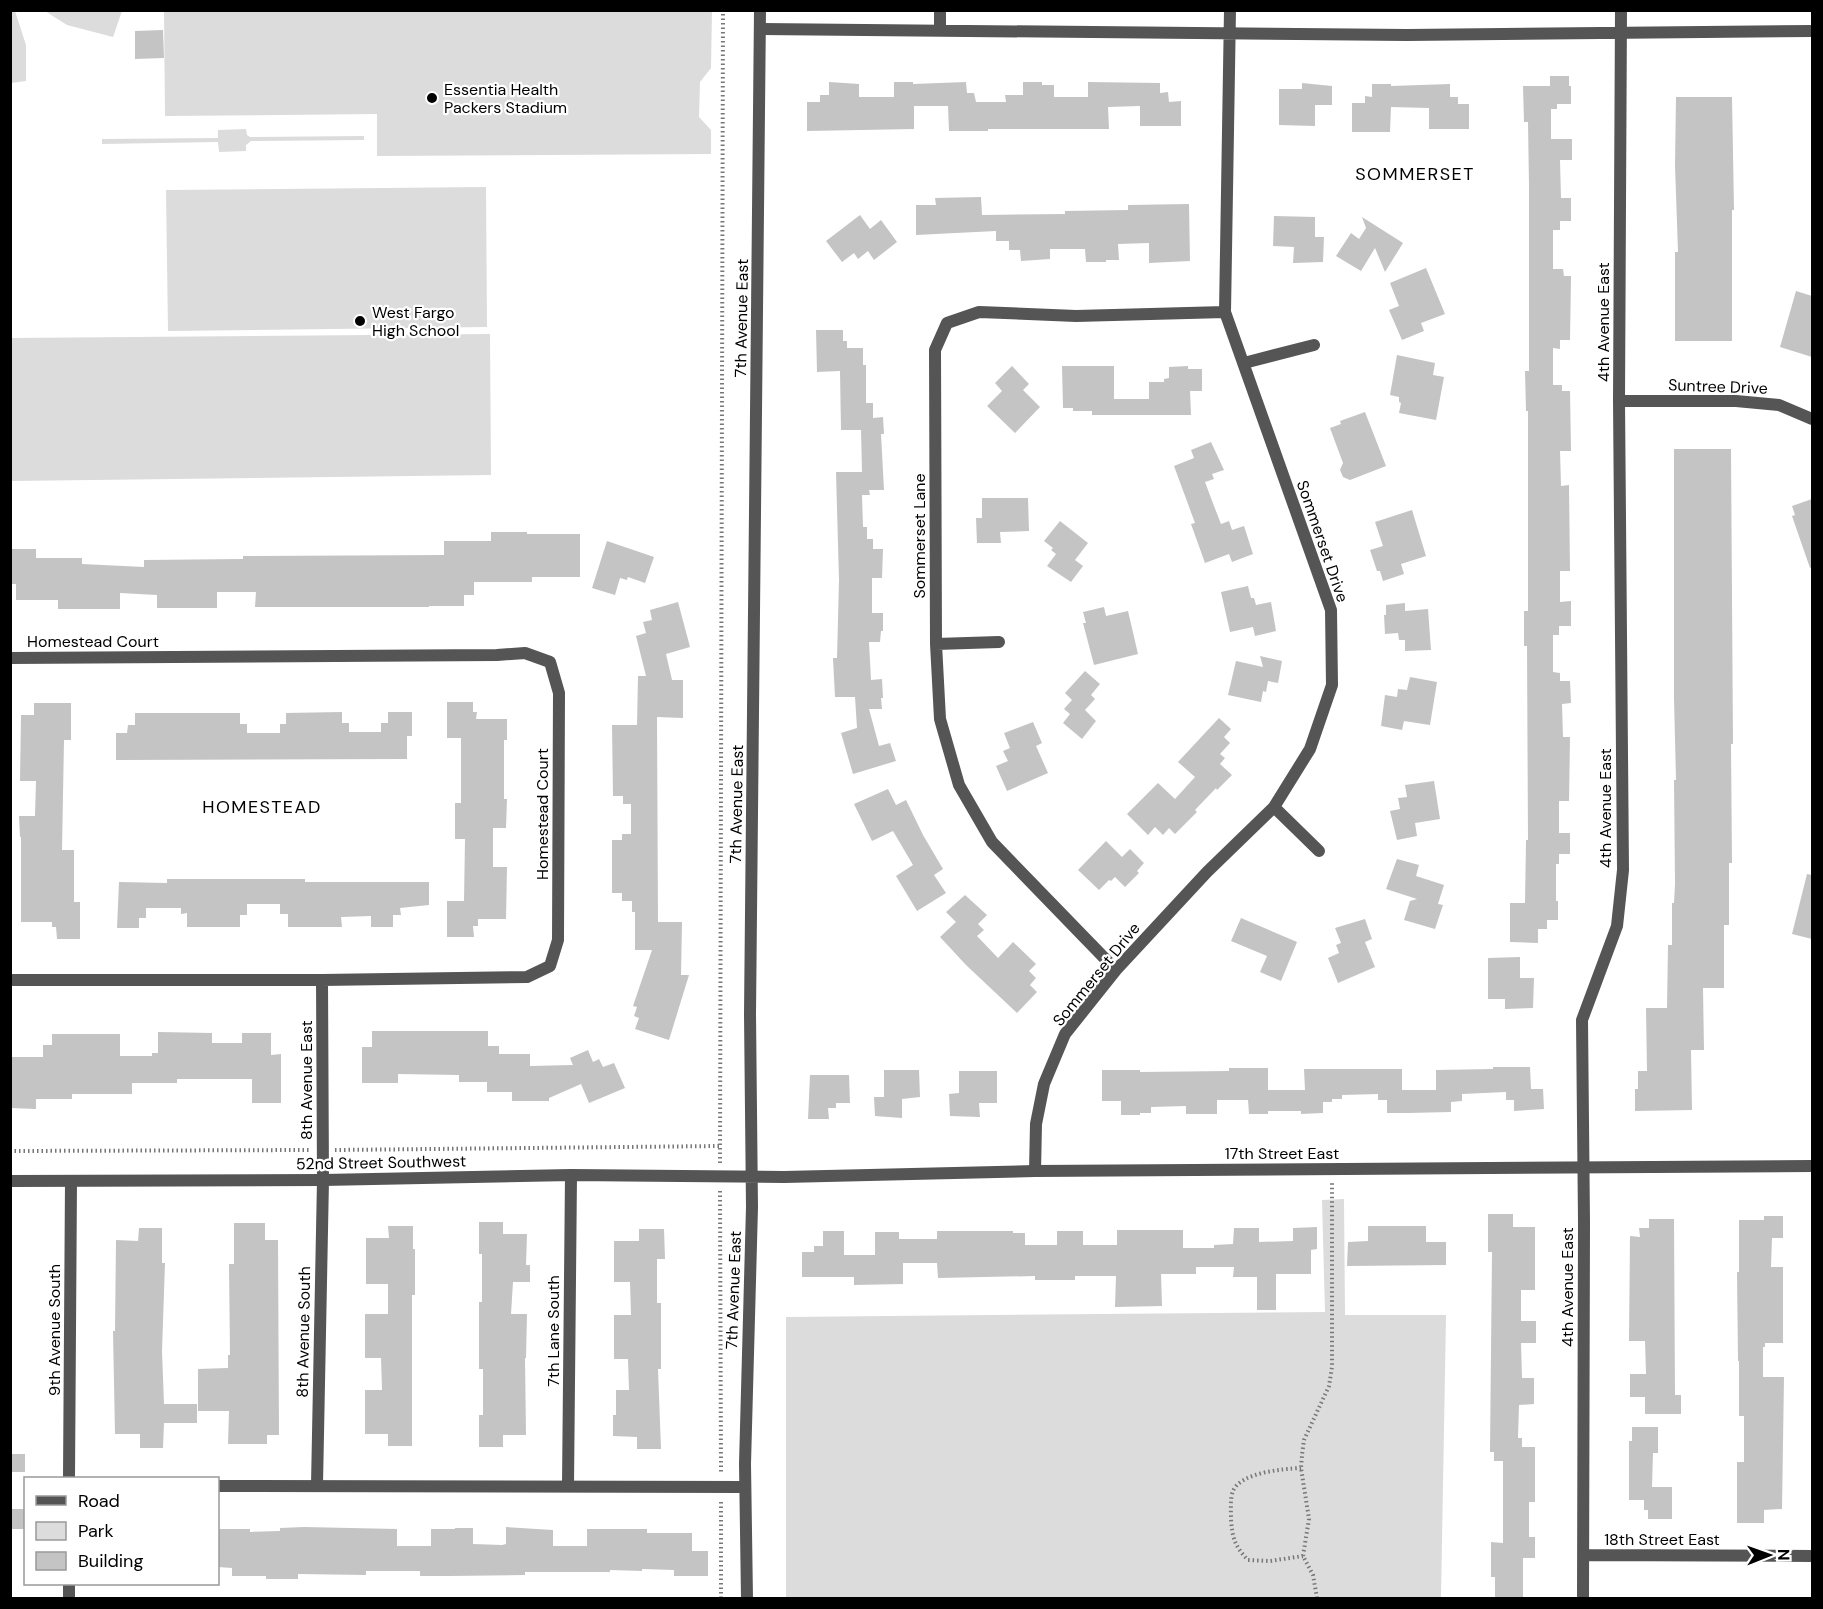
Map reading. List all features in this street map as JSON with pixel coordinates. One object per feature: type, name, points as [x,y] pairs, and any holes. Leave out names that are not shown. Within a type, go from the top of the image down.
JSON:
[{"type":"street","name":"7th Avenue East","points":[[747,1599],[745,1487],[752,1177],[750,1014],[760,10]]},
{"type":"street","points":[[940,10],[940,30]]},
{"type":"street","name":"Sommerset Drive","points":[[1035,1171],[1036,1124],[1044,1084],[1065,1034],[1116,970],[1207,872],[1274,807],[1310,749],[1332,685],[1331,610],[1225,312],[1230,10]]},
{"type":"street","name":"4th Avenue East","points":[[1583,1599],[1582,1020],[1617,926],[1623,870],[1619,400],[1621,10]]},
{"type":"street","points":[[760,29],[1621,34],[1812,31]]},
{"type":"street","name":"Sommerset Lane","points":[[1116,970],[992,842],[959,785],[940,719],[936,644],[935,350],[947,323],[979,312],[1076,316],[1225,312]]},
{"type":"street","points":[[1244,363],[1314,345]]},
{"type":"street","name":"Suntree Drive","points":[[1619,400],[1736,401],[1779,405],[1812,419]]},
{"type":"street","points":[[936,644],[999,642]]},
{"type":"street","name":"Homestead Court","points":[[10,658],[525,653],[550,663],[559,693],[558,940],[550,966],[527,977],[322,980],[10,980]]},
{"type":"street","points":[[1274,807],[1319,851]]},
{"type":"street","name":"8th Avenue East","points":[[322,980],[323,1180]]},
{"type":"street","name":"17th Street East","points":[[752,1177],[1035,1171],[1812,1166]]},
{"type":"street","name":"52nd Street Southwest","points":[[10,1181],[323,1180],[571,1175],[752,1177]]},
{"type":"street","name":"7th Lane South","points":[[568,1486],[571,1175]]},
{"type":"street","name":"8th Avenue South","points":[[317,1485],[323,1180]]},
{"type":"street","name":"9th Avenue South","points":[[69,1477],[71,1181]]},
{"type":"street","points":[[219,1486],[745,1487]]},
{"type":"street","name":"18th Street East","points":[[1583,1555],[1812,1556]]},
{"type":"path","points":[[721,1599],[723,10]]},
{"type":"path","points":[[10,1151],[720,1146]]},
{"type":"path","points":[[1317,1599],[1313,1575],[1303,1556],[1309,1519],[1301,1468],[1304,1440],[1329,1386],[1332,1367],[1332,1170]]},
{"type":"path","points":[[1301,1468],[1258,1474],[1244,1479],[1233,1490],[1231,1509],[1232,1529],[1238,1549],[1248,1560],[1270,1561],[1303,1556]]},
{"type":"green space","points":[[10,11],[15,11],[26,45],[26,81],[11,83]]},
{"type":"green space","points":[[45,11],[122,11],[113,37],[67,25]]},
{"type":"green space","name":"Essentia Health Packers Stadium","points":[[164,11],[712,11],[711,68],[700,82],[699,117],[711,130],[711,154],[377,156],[377,114],[165,116]]},
{"type":"green space","points":[[246,129],[250,137],[364,136],[364,140],[251,141],[246,145],[246,151],[219,152],[218,142],[102,144],[102,139],[218,138],[218,130]]},
{"type":"green space","points":[[486,187],[487,327],[168,331],[166,190]]},
{"type":"green space","points":[[490,334],[491,475],[11,481],[11,338]]},
{"type":"green space","points":[[1344,1199],[1345,1315],[1446,1315],[1441,1598],[786,1598],[786,1317],[1325,1312],[1322,1200]]},
{"type":"building","points":[[163,30],[164,58],[135,59],[135,31]]},
{"type":"building","points":[[1550,76],[1569,76],[1569,86],[1571,86],[1571,104],[1557,104],[1557,109],[1551,109],[1551,139],[1572,139],[1572,160],[1560,160],[1561,198],[1571,198],[1571,221],[1560,221],[1560,230],[1553,230],[1553,269],[1563,269],[1564,276],[1571,276],[1570,340],[1560,340],[1560,349],[1553,348],[1553,385],[1562,385],[1562,391],[1570,391],[1571,451],[1560,451],[1561,486],[1569,485],[1570,571],[1560,571],[1560,602],[1571,601],[1571,626],[1559,626],[1559,635],[1553,635],[1553,672],[1560,673],[1560,681],[1570,681],[1571,703],[1562,704],[1563,737],[1570,737],[1569,801],[1559,801],[1559,833],[1570,833],[1570,854],[1559,854],[1559,864],[1556,864],[1558,920],[1547,920],[1547,929],[1538,929],[1538,943],[1510,942],[1510,903],[1525,903],[1526,840],[1528,840],[1527,646],[1524,646],[1524,611],[1528,611],[1528,411],[1526,411],[1525,371],[1529,371],[1529,186],[1528,122],[1524,122],[1523,86],[1550,86]]},
{"type":"building","points":[[829,82],[859,84],[859,97],[894,97],[894,82],[913,82],[913,84],[966,82],[967,93],[974,93],[976,102],[1006,102],[1005,95],[1023,95],[1023,82],[1042,82],[1042,85],[1054,85],[1054,97],[1088,97],[1088,82],[1160,83],[1160,93],[1168,92],[1169,102],[1181,101],[1181,126],[1140,126],[1140,106],[1108,107],[1109,129],[949,131],[948,106],[914,106],[914,129],[807,131],[807,102],[820,102],[820,95],[829,95]]},
{"type":"building","points":[[1302,83],[1332,86],[1332,105],[1315,105],[1315,126],[1279,125],[1279,89],[1302,89]]},
{"type":"building","points":[[1372,84],[1391,84],[1391,86],[1450,84],[1450,97],[1458,97],[1458,104],[1469,104],[1469,129],[1429,129],[1429,108],[1391,107],[1390,132],[1352,132],[1352,103],[1365,103],[1365,96],[1372,97]]},
{"type":"building","points":[[1676,97],[1732,97],[1734,210],[1732,210],[1732,341],[1675,341],[1675,252],[1678,252],[1675,165]]},
{"type":"building","points":[[981,197],[982,215],[1065,214],[1065,211],[1128,210],[1128,205],[1189,204],[1190,261],[1149,263],[1149,243],[1118,244],[1119,260],[1106,260],[1106,262],[1086,262],[1085,249],[1050,249],[1050,259],[1021,261],[1020,250],[1009,250],[1009,241],[996,241],[996,231],[916,235],[916,205],[936,205],[935,198]]},
{"type":"building","points":[[860,215],[870,229],[881,220],[897,242],[874,260],[868,251],[858,259],[854,253],[842,262],[826,241]]},
{"type":"building","points":[[1274,216],[1315,217],[1315,237],[1324,237],[1323,262],[1293,263],[1294,247],[1273,246]]},
{"type":"building","points":[[1362,217],[1403,243],[1385,272],[1375,248],[1361,271],[1336,256],[1351,233],[1359,239],[1366,228]]},
{"type":"building","points":[[1426,268],[1445,314],[1421,323],[1424,331],[1402,340],[1389,310],[1399,306],[1390,283]]},
{"type":"building","points":[[1796,291],[1812,296],[1812,357],[1780,347]]},
{"type":"building","points":[[816,330],[843,330],[843,341],[847,341],[847,348],[863,348],[863,365],[866,365],[866,403],[873,403],[873,418],[883,417],[884,434],[881,434],[884,490],[869,490],[870,495],[862,495],[863,527],[867,527],[867,539],[873,539],[873,549],[883,549],[882,578],[872,578],[872,613],[883,613],[883,631],[881,631],[880,642],[869,642],[871,680],[882,679],[883,698],[881,698],[882,709],[869,709],[879,746],[890,743],[896,761],[853,774],[841,733],[857,728],[855,697],[835,697],[833,658],[837,658],[839,580],[836,472],[862,472],[861,430],[841,430],[840,371],[817,372]]},
{"type":"building","points":[[1397,355],[1435,363],[1433,375],[1444,377],[1436,420],[1399,413],[1401,403],[1399,397],[1390,395]]},
{"type":"building","points":[[1012,366],[1029,384],[1023,390],[1040,407],[1015,433],[987,406],[1002,391],[995,383]]},
{"type":"building","points":[[1062,366],[1114,366],[1114,399],[1149,399],[1149,382],[1164,382],[1164,379],[1169,378],[1169,367],[1188,366],[1188,369],[1202,369],[1202,391],[1190,391],[1191,415],[1092,415],[1092,411],[1073,411],[1073,408],[1063,408]]},
{"type":"building","points":[[1365,412],[1386,466],[1350,480],[1343,477],[1340,470],[1343,463],[1330,428],[1341,424],[1340,421]]},
{"type":"building","points":[[1211,442],[1224,470],[1212,474],[1214,479],[1205,482],[1214,506],[1221,524],[1229,521],[1232,530],[1244,526],[1253,554],[1232,562],[1229,554],[1205,563],[1191,524],[1195,523],[1174,466],[1194,458],[1191,450]]},
{"type":"building","points":[[1674,449],[1731,449],[1733,744],[1731,744],[1732,863],[1729,863],[1729,925],[1724,925],[1724,988],[1703,988],[1704,1050],[1691,1050],[1692,1110],[1635,1111],[1638,1071],[1647,1071],[1646,1008],[1667,1008],[1668,945],[1672,945],[1672,903],[1674,903],[1675,884],[1674,780],[1676,780]]},
{"type":"building","points":[[982,498],[1028,498],[1029,531],[1000,532],[1001,543],[977,543],[976,518],[982,518]]},
{"type":"building","points":[[1812,499],[1812,568],[1810,568],[1792,516],[1795,515],[1792,506]]},
{"type":"building","points":[[1412,510],[1426,556],[1401,564],[1404,574],[1383,581],[1370,550],[1383,546],[1375,522]]},
{"type":"building","points":[[1060,521],[1088,543],[1075,560],[1083,566],[1071,582],[1047,566],[1056,554],[1051,550],[1053,548],[1044,541]]},
{"type":"building","points":[[491,532],[580,534],[580,577],[532,577],[532,582],[474,582],[474,595],[464,595],[464,606],[429,607],[255,607],[256,592],[217,592],[217,608],[157,608],[157,595],[120,593],[120,609],[58,609],[58,600],[16,600],[16,584],[10,584],[10,549],[36,549],[36,558],[82,558],[82,564],[144,567],[144,560],[243,559],[243,556],[444,555],[444,541],[491,541]]},
{"type":"building","points":[[607,541],[654,557],[645,583],[628,577],[627,580],[620,578],[615,595],[592,588]]},
{"type":"building","points":[[1248,586],[1251,598],[1254,598],[1256,605],[1271,602],[1276,631],[1255,636],[1253,627],[1230,632],[1221,592]]},
{"type":"building","points":[[678,602],[690,647],[666,654],[672,680],[683,680],[683,718],[657,717],[658,922],[682,922],[681,975],[689,975],[669,1040],[635,1029],[639,1018],[634,1016],[637,1007],[633,1006],[652,950],[635,950],[635,912],[632,912],[632,901],[622,901],[622,893],[612,893],[612,840],[622,840],[622,834],[631,834],[631,804],[623,804],[623,796],[613,796],[612,725],[637,725],[638,676],[646,676],[636,636],[646,633],[643,622],[652,620],[650,610]]},
{"type":"building","points":[[1405,603],[1405,611],[1428,609],[1431,650],[1405,651],[1405,640],[1399,640],[1398,633],[1385,634],[1386,605]]},
{"type":"building","points":[[1104,607],[1106,616],[1128,611],[1138,654],[1094,665],[1083,623],[1086,623],[1083,612]]},
{"type":"building","points":[[1260,656],[1282,661],[1278,683],[1268,681],[1261,702],[1228,695],[1236,661],[1263,667]]},
{"type":"building","points":[[1085,671],[1100,684],[1091,695],[1095,699],[1085,710],[1096,721],[1082,739],[1063,723],[1070,714],[1064,709],[1072,700],[1065,693]]},
{"type":"building","points":[[1410,677],[1437,682],[1430,725],[1404,721],[1402,730],[1381,726],[1385,695],[1397,697],[1398,689],[1407,690]]},
{"type":"building","points":[[447,702],[473,702],[473,712],[477,712],[476,719],[507,719],[507,740],[504,740],[506,828],[493,828],[493,867],[507,867],[506,919],[478,919],[478,926],[473,926],[474,937],[447,937],[447,901],[464,901],[465,839],[455,839],[455,803],[461,803],[461,738],[447,738]]},
{"type":"building","points":[[34,703],[71,703],[71,740],[64,740],[62,850],[74,850],[74,902],[80,902],[80,939],[57,939],[56,927],[52,927],[52,922],[21,922],[19,816],[35,816],[36,781],[20,781],[21,715],[34,715]]},
{"type":"building","points":[[342,712],[342,723],[349,723],[349,732],[381,732],[381,723],[388,723],[388,712],[412,712],[412,736],[407,736],[407,759],[116,760],[116,733],[127,733],[128,725],[135,725],[135,713],[240,713],[240,724],[247,724],[247,733],[280,733],[280,724],[286,724],[286,713]]},
{"type":"building","points":[[1219,718],[1231,729],[1224,737],[1230,743],[1220,754],[1225,758],[1220,764],[1232,775],[1217,790],[1216,788],[1175,834],[1169,828],[1163,835],[1155,827],[1148,835],[1127,814],[1158,783],[1175,799],[1195,777],[1178,762]]},
{"type":"building","points":[[1033,722],[1042,743],[1036,746],[1048,773],[1007,791],[996,766],[1008,761],[1003,751],[1010,748],[1004,733]]},
{"type":"building","points":[[1434,781],[1440,819],[1415,823],[1417,836],[1397,840],[1390,811],[1400,809],[1398,798],[1407,797],[1405,785]]},
{"type":"building","points":[[888,789],[896,805],[906,800],[943,869],[934,875],[946,893],[917,911],[896,876],[913,865],[893,831],[872,841],[854,804]]},
{"type":"building","points":[[1106,841],[1122,857],[1130,849],[1144,863],[1137,871],[1139,873],[1125,887],[1115,877],[1099,890],[1078,870]]},
{"type":"building","points":[[1397,859],[1419,865],[1416,876],[1444,885],[1438,904],[1443,905],[1435,929],[1404,920],[1410,901],[1417,899],[1386,889]]},
{"type":"building","points":[[1807,874],[1812,875],[1812,939],[1792,934]]},
{"type":"building","points":[[167,879],[429,882],[429,905],[400,908],[401,915],[393,915],[393,927],[371,927],[371,916],[341,917],[342,927],[288,927],[288,914],[280,914],[280,904],[247,904],[247,915],[240,915],[240,927],[187,927],[187,913],[181,914],[181,908],[146,908],[146,918],[139,918],[139,928],[117,928],[119,882],[167,883]]},
{"type":"building","points":[[965,895],[987,915],[978,924],[984,930],[977,936],[998,958],[1013,942],[1036,964],[1029,971],[1036,978],[1030,985],[1037,992],[1017,1013],[940,937],[956,922],[946,912]]},
{"type":"building","points":[[1241,918],[1297,942],[1281,981],[1260,972],[1267,956],[1231,941]]},
{"type":"building","points":[[1365,919],[1372,939],[1365,942],[1375,967],[1338,983],[1328,958],[1339,953],[1336,945],[1341,943],[1335,928]]},
{"type":"building","points":[[1520,957],[1520,978],[1534,978],[1533,1008],[1505,1009],[1505,999],[1488,999],[1488,958]]},
{"type":"building","points":[[372,1031],[488,1031],[488,1046],[499,1046],[499,1054],[530,1054],[530,1066],[573,1065],[570,1058],[588,1050],[593,1062],[599,1059],[603,1067],[614,1063],[625,1088],[589,1103],[581,1084],[549,1098],[549,1101],[512,1101],[512,1092],[487,1092],[487,1082],[459,1082],[459,1075],[398,1074],[398,1083],[362,1083],[362,1047],[372,1047]]},
{"type":"building","points":[[158,1032],[212,1033],[212,1043],[242,1043],[242,1033],[271,1033],[271,1055],[281,1054],[281,1103],[252,1103],[252,1079],[177,1079],[177,1083],[132,1083],[132,1094],[72,1094],[72,1099],[36,1099],[36,1109],[10,1108],[10,1057],[43,1057],[43,1045],[52,1045],[52,1034],[120,1034],[120,1056],[152,1056],[152,1053],[158,1053]]},
{"type":"building","points":[[1493,1067],[1530,1067],[1531,1089],[1543,1089],[1544,1109],[1514,1111],[1514,1100],[1506,1100],[1506,1092],[1462,1094],[1462,1101],[1451,1102],[1451,1112],[1408,1113],[1387,1113],[1387,1100],[1378,1100],[1378,1094],[1342,1095],[1342,1099],[1323,1102],[1323,1113],[1301,1114],[1301,1111],[1268,1111],[1268,1114],[1249,1114],[1248,1100],[1217,1100],[1217,1114],[1186,1114],[1186,1106],[1151,1107],[1151,1113],[1121,1115],[1121,1101],[1102,1101],[1102,1070],[1229,1071],[1229,1068],[1268,1068],[1268,1090],[1305,1090],[1304,1069],[1402,1069],[1402,1090],[1436,1090],[1436,1070],[1493,1069]]},
{"type":"building","points":[[884,1070],[919,1070],[920,1097],[902,1099],[902,1118],[875,1116],[874,1097],[884,1097]]},
{"type":"building","points":[[959,1071],[997,1071],[997,1103],[979,1103],[980,1117],[950,1116],[949,1094],[959,1093]]},
{"type":"building","points":[[810,1075],[849,1075],[850,1103],[836,1103],[836,1108],[828,1108],[829,1119],[808,1119]]},
{"type":"building","points":[[1488,1214],[1513,1214],[1513,1227],[1535,1227],[1535,1290],[1521,1290],[1521,1321],[1536,1321],[1536,1343],[1521,1343],[1522,1378],[1534,1378],[1534,1404],[1519,1405],[1518,1438],[1522,1438],[1522,1447],[1535,1447],[1535,1502],[1529,1502],[1529,1537],[1535,1537],[1535,1558],[1523,1558],[1523,1599],[1495,1599],[1495,1577],[1491,1577],[1491,1542],[1503,1543],[1503,1461],[1494,1461],[1494,1452],[1490,1452],[1492,1252],[1488,1252]]},
{"type":"building","points":[[1764,1216],[1783,1216],[1783,1238],[1772,1238],[1771,1267],[1783,1267],[1783,1343],[1765,1343],[1763,1347],[1763,1377],[1784,1377],[1782,1509],[1764,1510],[1764,1523],[1737,1523],[1737,1462],[1744,1462],[1744,1416],[1739,1416],[1737,1272],[1739,1272],[1739,1220],[1764,1220]]},
{"type":"building","points":[[1649,1219],[1674,1219],[1675,1395],[1681,1395],[1681,1414],[1645,1414],[1645,1397],[1630,1397],[1630,1374],[1646,1374],[1645,1341],[1629,1341],[1630,1236],[1640,1237],[1639,1228],[1649,1228]]},
{"type":"building","points":[[479,1222],[503,1222],[503,1234],[527,1234],[526,1265],[530,1265],[530,1282],[513,1282],[511,1314],[527,1314],[526,1435],[503,1435],[503,1447],[479,1447],[479,1415],[483,1415],[483,1369],[479,1369],[482,1254],[479,1254]]},
{"type":"building","points":[[234,1223],[265,1223],[265,1240],[278,1240],[279,1435],[267,1435],[267,1444],[228,1444],[229,1411],[198,1411],[198,1369],[228,1368],[228,1355],[230,1355],[229,1264],[234,1264]]},
{"type":"building","points":[[388,1226],[413,1226],[415,1295],[412,1295],[412,1446],[388,1446],[388,1434],[365,1434],[365,1390],[382,1390],[381,1358],[365,1358],[365,1314],[388,1314],[388,1284],[366,1284],[366,1238],[389,1238]]},
{"type":"building","points":[[1368,1226],[1426,1226],[1426,1242],[1446,1242],[1446,1265],[1347,1266],[1348,1242],[1368,1241]]},
{"type":"building","points":[[1317,1227],[1317,1249],[1311,1250],[1311,1274],[1276,1274],[1276,1310],[1257,1310],[1257,1277],[1233,1277],[1234,1267],[1196,1267],[1196,1274],[1161,1274],[1162,1306],[1115,1307],[1116,1276],[1075,1276],[1075,1280],[1035,1280],[1035,1276],[938,1278],[937,1263],[903,1263],[903,1284],[854,1285],[854,1277],[802,1277],[802,1252],[814,1252],[814,1246],[823,1246],[823,1231],[844,1231],[844,1255],[875,1255],[875,1232],[899,1232],[899,1239],[937,1239],[937,1231],[1013,1231],[1013,1233],[1025,1233],[1025,1245],[1057,1245],[1057,1231],[1083,1231],[1083,1245],[1117,1245],[1117,1230],[1183,1230],[1183,1248],[1214,1248],[1214,1245],[1233,1244],[1234,1228],[1259,1228],[1259,1242],[1293,1241],[1293,1228]]},
{"type":"building","points":[[139,1228],[162,1228],[162,1263],[165,1263],[162,1351],[164,1404],[197,1404],[197,1423],[164,1423],[163,1448],[140,1448],[140,1434],[115,1434],[113,1331],[115,1331],[116,1240],[138,1241]]},
{"type":"building","points":[[639,1229],[664,1229],[665,1259],[657,1259],[657,1303],[661,1303],[661,1369],[658,1369],[661,1449],[637,1449],[637,1437],[613,1436],[616,1390],[629,1390],[628,1359],[614,1359],[614,1315],[631,1315],[630,1282],[614,1282],[614,1241],[639,1241]]},
{"type":"building","points":[[1632,1427],[1658,1427],[1658,1453],[1653,1453],[1652,1487],[1672,1487],[1672,1519],[1648,1519],[1648,1510],[1644,1510],[1644,1500],[1629,1500],[1629,1441],[1632,1441]]},
{"type":"building","points":[[10,1454],[25,1454],[25,1472],[10,1472]]},
{"type":"building","points":[[10,1509],[24,1509],[24,1529],[10,1529]]},
{"type":"building","points":[[506,1527],[553,1530],[553,1546],[587,1546],[587,1529],[647,1529],[647,1533],[692,1533],[692,1551],[708,1551],[708,1576],[674,1576],[674,1570],[642,1569],[642,1571],[525,1572],[525,1575],[449,1576],[420,1576],[420,1571],[366,1571],[366,1575],[298,1574],[298,1579],[266,1579],[266,1576],[232,1576],[232,1568],[219,1567],[219,1529],[250,1529],[250,1532],[280,1531],[280,1528],[397,1529],[397,1546],[431,1546],[431,1529],[473,1528],[473,1544],[502,1545],[506,1544]]},
{"type":"place","name":"Essentia Health Packers Stadium","points":[[432,98]]},
{"type":"place","name":"West Fargo High School","points":[[360,321]]},
{"type":"district","name":"SOMMERSET","points":[[1415,174]]},
{"type":"district","name":"HOMESTEAD","points":[[262,807]]}]
